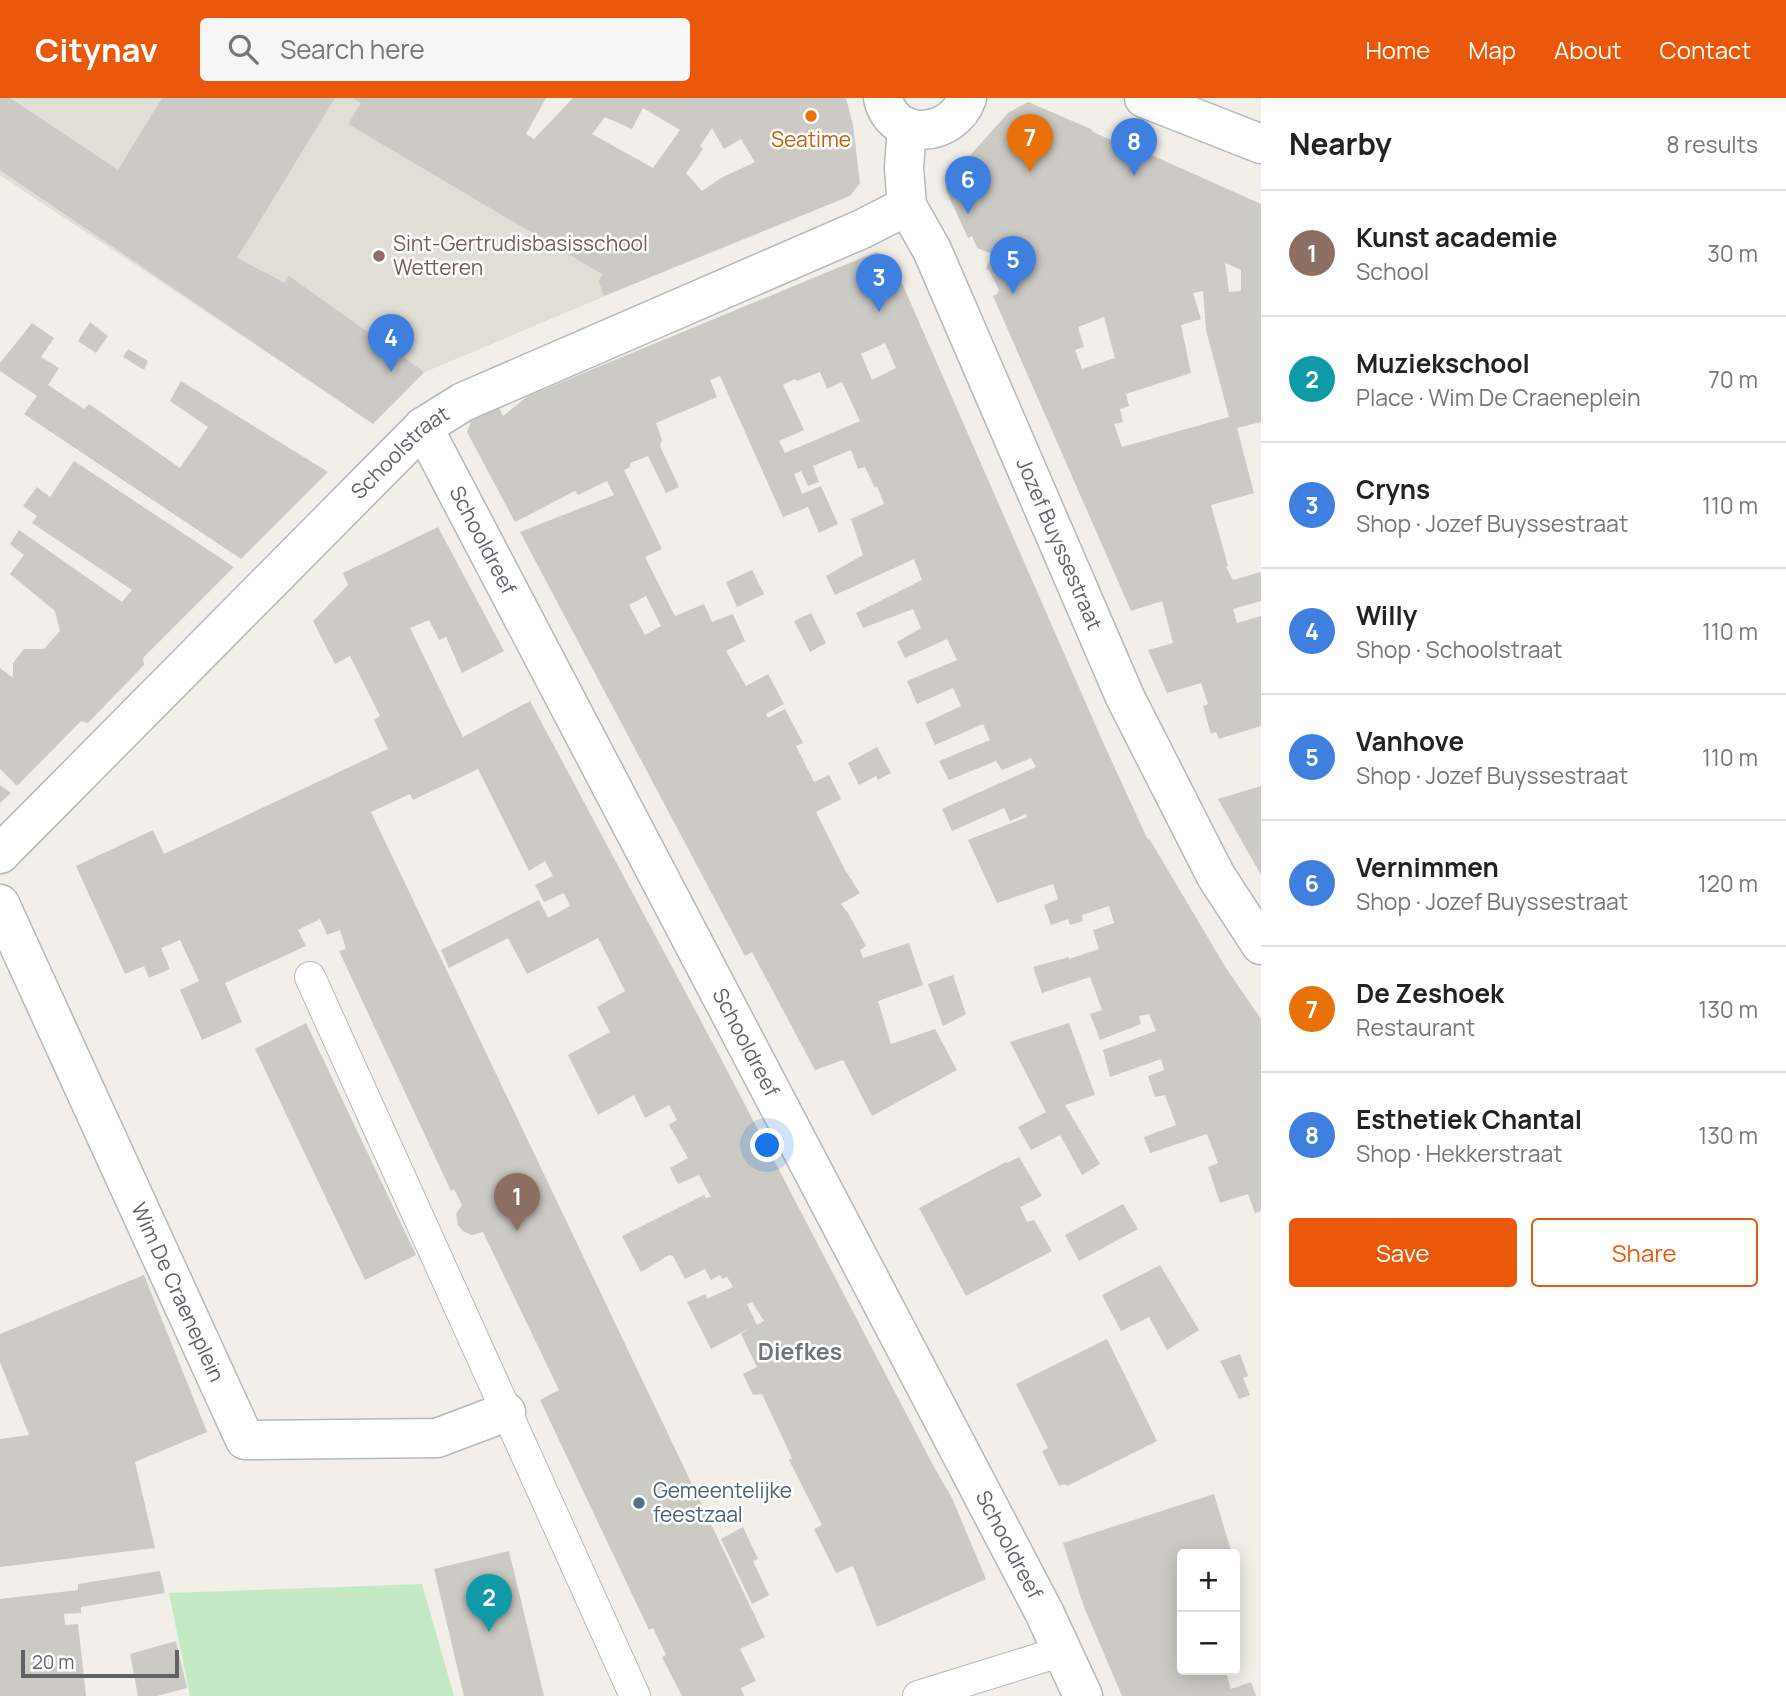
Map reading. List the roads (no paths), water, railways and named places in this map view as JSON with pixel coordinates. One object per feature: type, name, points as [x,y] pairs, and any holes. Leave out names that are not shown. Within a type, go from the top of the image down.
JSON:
[{"type":"street","points":[[883,98],[893,118],[907,127],[922,131],[950,123],[960,113],[967,98]]},
{"type":"street","points":[[1144,98],[1261,144]]},
{"type":"street","name":"Jozef Buyssestraat","points":[[907,127],[904,167],[907,206],[937,262],[1125,697],[1216,876],[1261,945]]},
{"type":"street","name":"Schoolstraat","points":[[0,854],[423,427],[463,402],[862,229],[907,206]]},
{"type":"street","name":"Schooldreef","points":[[423,427],[1044,1612],[1083,1696]]},
{"type":"street","name":"Wim De Craeneplein","points":[[0,904],[245,1440],[437,1438],[506,1412]]},
{"type":"lane","points":[[310,977],[635,1696]]},
{"type":"lane","points":[[918,1696],[1063,1651]]},
{"type":"place","name":"Seatime","points":[[811,116]]},
{"type":"place","name":"De Zeshoek","points":[[1030,172]]},
{"type":"place","name":"Esthetiek Chantal","points":[[1134,176]]},
{"type":"place","name":"Vernimmen","points":[[968,214]]},
{"type":"place","name":"Sint-Gertrudisbasisschool Wetteren","points":[[379,256]]},
{"type":"place","name":"Vanhove","points":[[1013,294]]},
{"type":"place","name":"Cryns","points":[[879,312]]},
{"type":"place","name":"Willy","points":[[391,372]]},
{"type":"place","name":"Kunst academie","points":[[517,1231]]},
{"type":"place","name":"Gemeentelijke feestzaal","points":[[639,1503]]},
{"type":"place","name":"Muziekschool","points":[[489,1632]]},
{"type":"district","name":"Diefkes","points":[[800,1352]]}]
